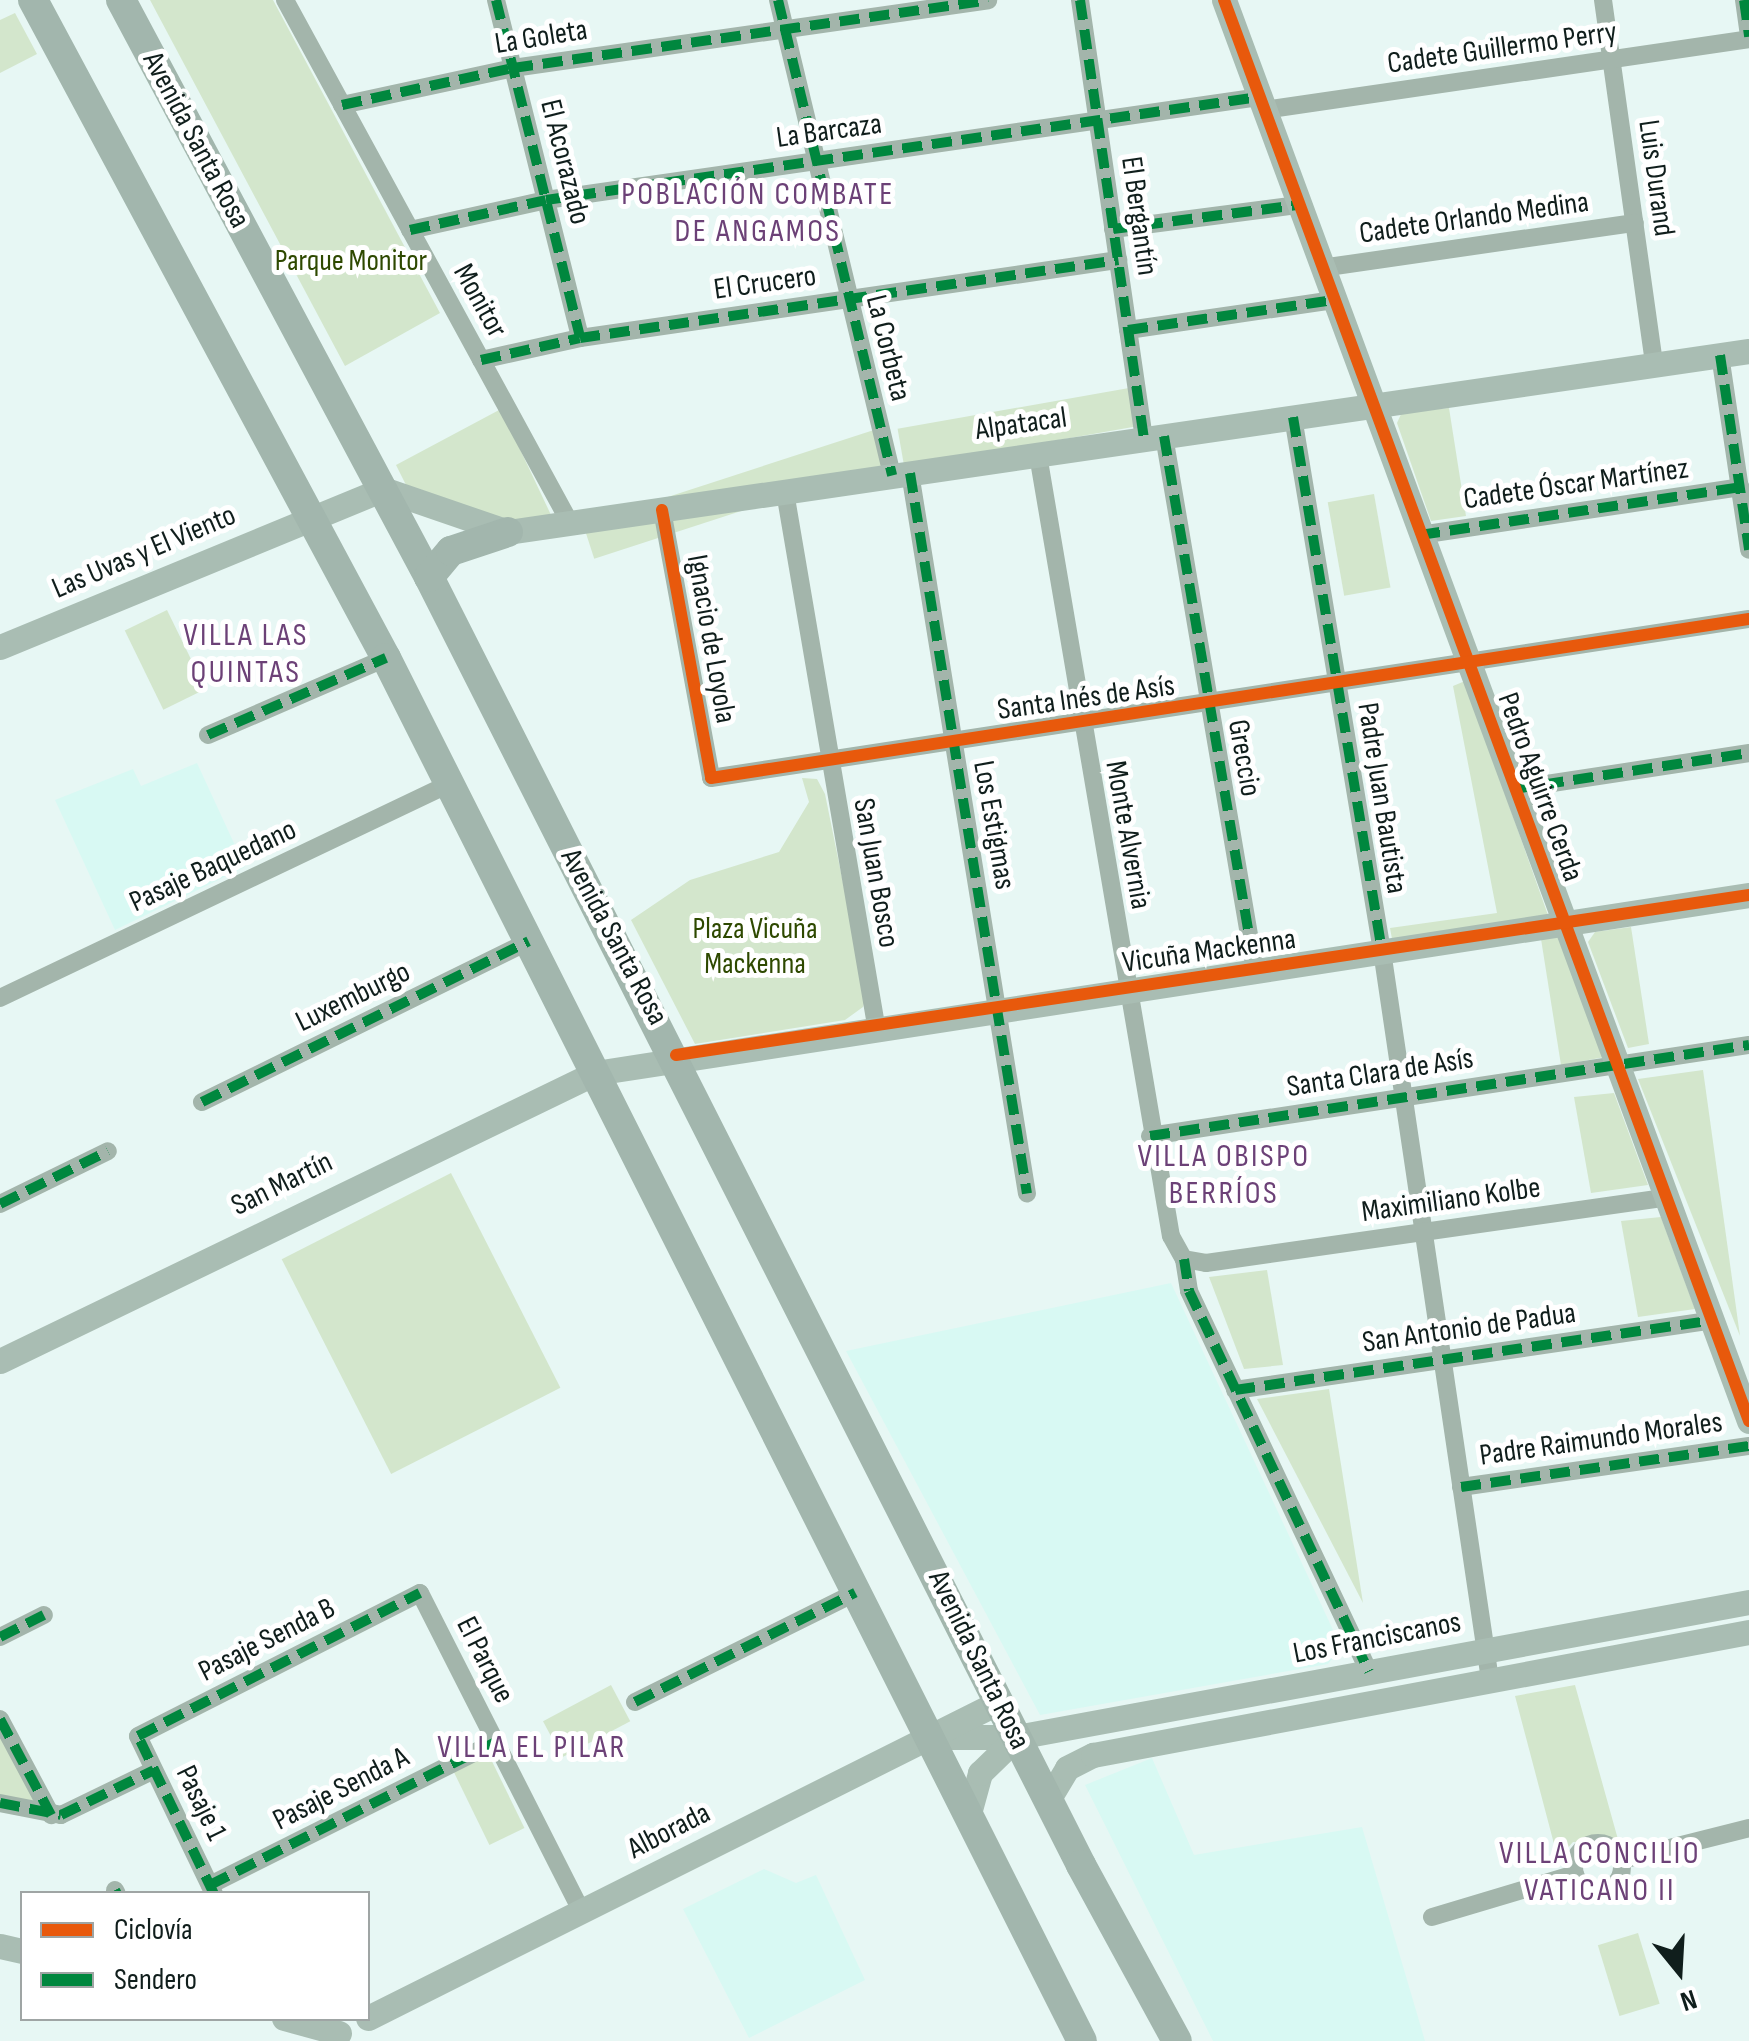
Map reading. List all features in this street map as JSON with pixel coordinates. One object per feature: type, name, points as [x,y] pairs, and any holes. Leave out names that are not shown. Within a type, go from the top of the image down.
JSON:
[{"type":"main road","points":[[33,0],[386,658],[1082,2041]]},
{"type":"main road","name":"Avenida Santa Rosa","points":[[121,0],[429,577],[676,1055],[1048,1800],[1177,2041]]},
{"type":"main road","points":[[429,577],[451,551],[508,532]]},
{"type":"street","name":"Monitor","points":[[285,0],[570,523]]},
{"type":"street","name":"El Acorazado","points":[[496,0],[580,338]]},
{"type":"street","name":"La Corbeta","points":[[778,0],[812,162],[847,299],[901,475]]},
{"type":"street","name":"La Goleta","points":[[342,106],[513,68],[988,0]]},
{"type":"street","name":"El Bergantín","points":[[1080,0],[1128,330],[1154,438]]},
{"type":"street","name":"Pedro Aguirre Cerda","points":[[1224,0],[1749,1422]]},
{"type":"street","name":"Luis Durand","points":[[1604,0],[1654,364]]},
{"type":"street","points":[[1744,0],[1749,38]]},
{"type":"street","name":"Cadete Guillermo Perry","points":[[1261,104],[1612,60],[1749,38]]},
{"type":"street","name":"La Barcaza","points":[[410,230],[546,200],[1097,120],[1261,104]]},
{"type":"street","points":[[1113,229],[1298,206]]},
{"type":"street","name":"Cadete Orlando Medina","points":[[1321,268],[1635,223]]},
{"type":"street","name":"El Crucero","points":[[481,360],[580,338],[1118,260]]},
{"type":"street","points":[[1128,330],[1334,300]]},
{"type":"street","name":"Alpatacal","points":[[383,489],[508,532],[1749,351]]},
{"type":"street","points":[[1720,355],[1749,550]]},
{"type":"street","name":"Padre Juan Bautista","points":[[1294,418],[1382,951],[1490,1680]]},
{"type":"street","name":"Greccio","points":[[1154,438],[1209,705],[1254,970]]},
{"type":"street","name":"Monte Alvernia","points":[[1038,454],[1129,988],[1150,1136],[1171,1236],[1184,1259],[1189,1291],[1369,1672]]},
{"type":"street","name":"Los Estigmas","points":[[901,475],[955,742],[1000,1007],[1026,1194]]},
{"type":"street","name":"Cadete Óscar Martínez","points":[[1420,534],[1740,488]]},
{"type":"street","points":[[313,517],[383,489]]},
{"type":"street","name":"San Juan Bosco","points":[[785,492],[876,1026]]},
{"type":"street","name":"Ignacio de Loyola","points":[[662,510],[711,778]]},
{"type":"street","name":"Las Uvas y El Viento","points":[[0,647],[313,517]]},
{"type":"street","name":"Santa Inés de Asís","points":[[711,778],[1469,666],[1749,619]]},
{"type":"street","points":[[208,735],[386,658]]},
{"type":"street","points":[[1514,789],[1749,753]]},
{"type":"street","name":"Pasaje Baquedano","points":[[0,998],[450,784]]},
{"type":"street","name":"Vicuña Mackenna","points":[[595,1072],[676,1055],[1749,895]]},
{"type":"street","name":"Luxemburgo","points":[[202,1102],[529,941]]},
{"type":"street","name":"Santa Clara de Asís","points":[[1150,1136],[1749,1045]]},
{"type":"street","name":"San Martín","points":[[0,1361],[595,1072]]},
{"type":"street","points":[[0,1204],[108,1151]]},
{"type":"street","name":"Maximiliano Kolbe","points":[[1184,1259],[1206,1263],[1666,1197]]},
{"type":"street","name":"San Antonio de Padua","points":[[1235,1390],[1712,1320]]},
{"type":"street","name":"Padre Raimundo Morales","points":[[1462,1487],[1749,1446]]},
{"type":"street","points":[[634,1702],[856,1592]]},
{"type":"street","name":"Pasaje Senda B","points":[[138,1736],[420,1593]]},
{"type":"street","name":"El Parque","points":[[420,1593],[581,1911]]},
{"type":"street","name":"Los Franciscanos","points":[[928,1737],[1017,1738],[1749,1602]]},
{"type":"street","points":[[0,1638],[44,1616]]},
{"type":"street","name":"Los Franciscanos","points":[[1048,1800],[1060,1776],[1084,1757],[1749,1632]]},
{"type":"street","points":[[1306,1684],[1312,1713]]},
{"type":"street","name":"Alborada","points":[[370,2016],[999,1702]]},
{"type":"street","points":[[0,1719],[51,1816]]},
{"type":"street","name":"Pasaje 1","points":[[138,1736],[212,1889]]},
{"type":"street","points":[[968,1817],[980,1773],[1017,1738]]},
{"type":"street","name":"Pasaje Senda A","points":[[212,1889],[496,1742]]},
{"type":"street","points":[[0,1803],[51,1816],[74,1811],[154,1770]]},
{"type":"street","points":[[1622,1860],[1749,1828]]},
{"type":"street","points":[[1588,1845],[1612,1846],[1622,1860],[1620,1877],[1602,1890],[1586,1888],[1575,1874],[1576,1857],[1588,1845]]},
{"type":"street","points":[[1432,1917],[1575,1874]]},
{"type":"street","points":[[293,2021],[339,2037]]},
{"type":"street","name":"Alborada","points":[[339,2037],[363,2021]]},
{"type":"shaded area","points":[[197,763],[245,867],[115,930],[55,800],[133,769],[141,786]]},
{"type":"shaded area","points":[[1171,1283],[1341,1647],[1328,1664],[1040,1715],[846,1351]]},
{"type":"shaded area","points":[[1152,1758],[1194,1855],[1362,1827],[1425,2041],[1213,2041],[1085,1785]]},
{"type":"shaded area","points":[[764,1869],[796,1883],[816,1875],[865,1980],[749,2038],[683,1909]]},
{"type":"green space","name":"Parque Monitor","points":[[150,0],[273,0],[440,313],[345,366]]},
{"type":"green space","points":[[15,13],[37,54],[0,73],[0,20]]},
{"type":"green space","points":[[1129,388],[1136,426],[904,467],[898,429]]},
{"type":"green space","points":[[1449,408],[1466,516],[1431,521],[1397,423],[1402,412]]},
{"type":"green space","points":[[501,409],[551,515],[504,521],[408,489],[396,465]]},
{"type":"green space","points":[[877,429],[888,463],[594,559],[583,524]]},
{"type":"green space","points":[[1374,494],[1390,588],[1344,596],[1328,502]]},
{"type":"green space","points":[[167,610],[206,689],[163,710],[125,631]]},
{"type":"green space","points":[[1465,681],[1549,918],[1392,939],[1390,928],[1497,913],[1453,686]]},
{"type":"green space","name":"Plaza Vicuña Mackenna","points":[[802,778],[817,779],[825,794],[866,996],[863,1007],[845,1020],[695,1044],[631,920],[690,880],[779,852],[809,802]]},
{"type":"green space","points":[[1631,927],[1649,1044],[1628,1048],[1588,942],[1595,932]]},
{"type":"green space","points":[[1558,936],[1605,1057],[1561,1065],[1541,939]]},
{"type":"green space","points":[[1703,1070],[1740,1336],[1638,1079]]},
{"type":"green space","points":[[1614,1093],[1648,1185],[1591,1193],[1574,1097]]},
{"type":"green space","points":[[451,1173],[560,1388],[391,1474],[282,1259]]},
{"type":"green space","points":[[1661,1217],[1695,1309],[1638,1317],[1621,1221]]},
{"type":"green space","points":[[1267,1270],[1283,1365],[1244,1369],[1209,1277]]},
{"type":"green space","points":[[1329,1389],[1363,1603],[1257,1399]]},
{"type":"green space","points":[[611,1685],[630,1721],[562,1757],[543,1721]]},
{"type":"green space","points":[[1575,1685],[1619,1843],[1573,1842],[1558,1859],[1515,1696]]},
{"type":"green space","points":[[0,1731],[40,1806],[0,1797]]},
{"type":"green space","points":[[485,1747],[524,1828],[489,1845],[450,1764]]},
{"type":"green space","points":[[1638,1933],[1660,2004],[1619,2016],[1598,1945]]},
{"type":"marked path","points":[[496,0],[580,338]]},
{"type":"marked path","points":[[778,0],[892,476]]},
{"type":"marked path","points":[[342,105],[513,68],[988,0]]},
{"type":"marked path","points":[[1080,0],[1144,439]]},
{"type":"marked path","points":[[1744,0],[1749,37]]},
{"type":"marked path","points":[[410,230],[546,200],[1259,97]]},
{"type":"marked path","points":[[1113,229],[1298,205]]},
{"type":"marked path","points":[[481,360],[580,338],[1118,260]]},
{"type":"marked path","points":[[1128,330],[1334,300]]},
{"type":"marked path","points":[[1720,355],[1749,550]]},
{"type":"marked path","points":[[1293,417],[1382,951]]},
{"type":"marked path","points":[[1164,436],[1255,970]]},
{"type":"marked path","points":[[910,473],[1027,1194]]},
{"type":"marked path","points":[[1420,535],[1740,487]]},
{"type":"marked path","points":[[208,735],[386,658]]},
{"type":"marked path","points":[[1514,789],[1749,753]]},
{"type":"marked path","points":[[202,1102],[529,941]]},
{"type":"marked path","points":[[1150,1136],[1749,1045]]},
{"type":"marked path","points":[[0,1204],[108,1151]]},
{"type":"marked path","points":[[1184,1259],[1189,1291],[1369,1672]]},
{"type":"marked path","points":[[1235,1390],[1712,1320]]},
{"type":"marked path","points":[[1461,1487],[1749,1446]]},
{"type":"marked path","points":[[213,1891],[138,1736],[420,1593]]},
{"type":"marked path","points":[[635,1702],[855,1593]]},
{"type":"marked path","points":[[0,1637],[44,1615]]},
{"type":"marked path","points":[[0,1719],[51,1815]]},
{"type":"marked path","points":[[210,1885],[495,1742]]},
{"type":"marked path","points":[[0,1803],[61,1815],[154,1770]]},
{"type":"cycle path","points":[[1224,0],[1749,1421]]},
{"type":"cycle path","points":[[662,510],[711,778],[1749,619]]},
{"type":"cycle path","points":[[676,1055],[1749,895]]},
{"type":"district","name":"POBLACIÓN COMBATE DE ANGAMOS","points":[[758,214]]},
{"type":"district","name":"VILLA LAS QUINTAS","points":[[246,656]]},
{"type":"district","name":"VILLA OBISPO BERRÍOS","points":[[1224,1176]]},
{"type":"district","name":"VILLA EL PILAR","points":[[532,1748]]},
{"type":"district","name":"VILLA CONCILIO VATICANO II","points":[[1600,1874]]}]
